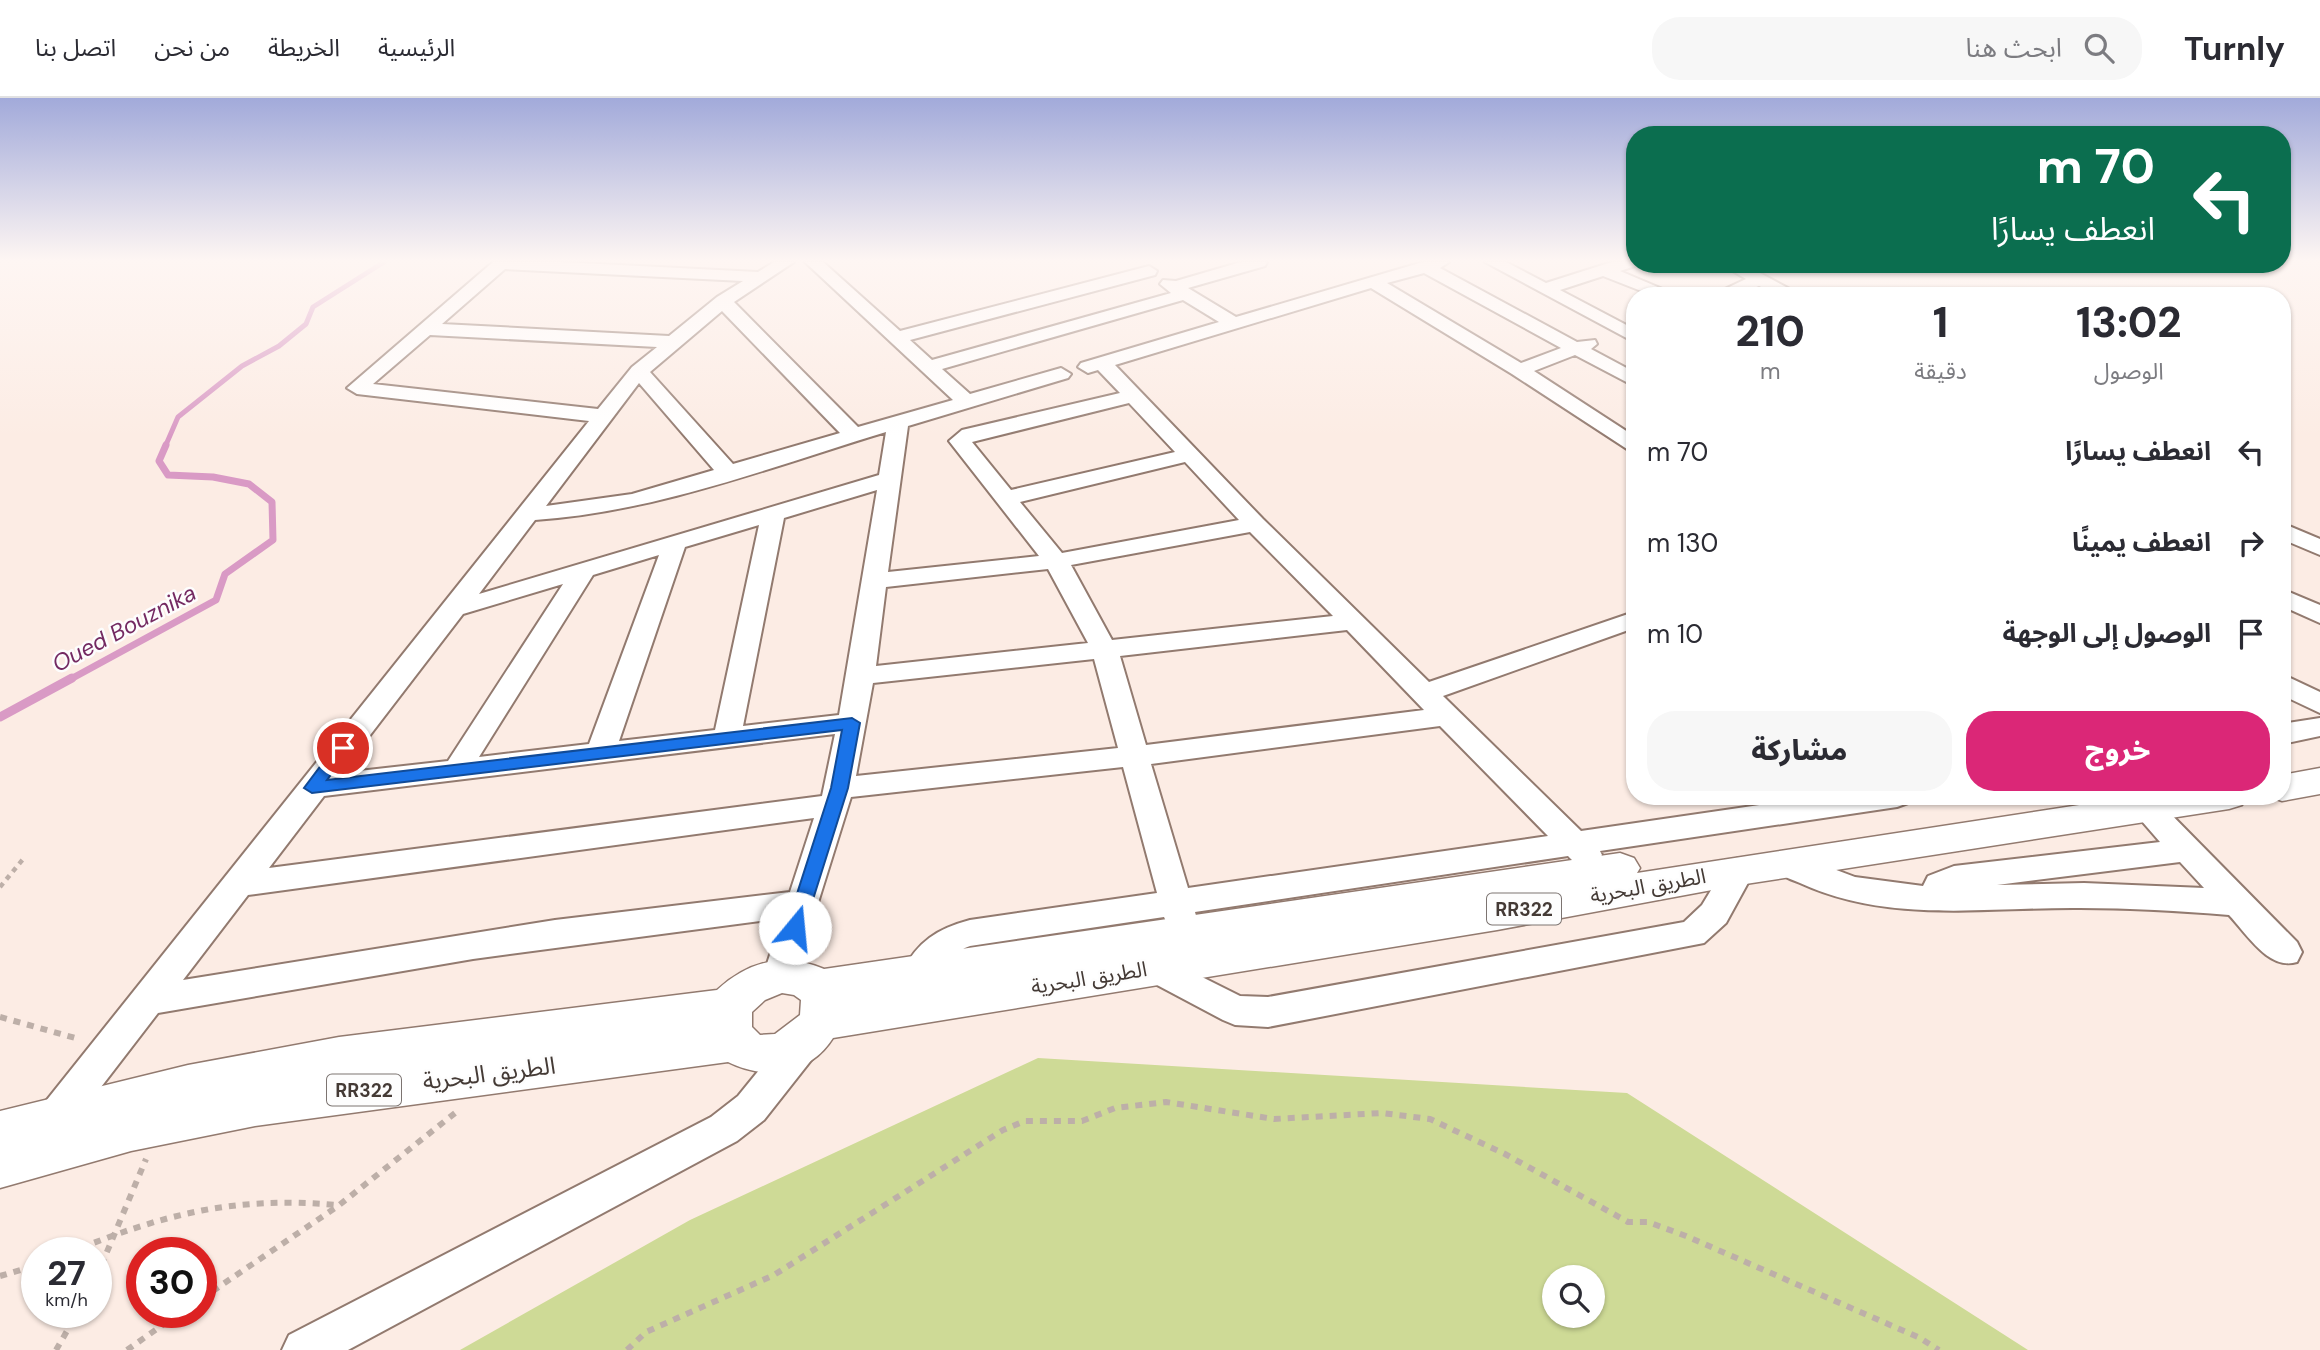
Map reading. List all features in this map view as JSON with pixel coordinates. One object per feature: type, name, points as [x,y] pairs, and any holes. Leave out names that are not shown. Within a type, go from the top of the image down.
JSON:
[{"type":"main road","points":[[2291,768],[2320,763]]},
{"type":"main road","points":[[2291,786],[2320,781]]},
{"type":"main road","name":"الطريق البحرية","points":[[805,1007],[919,972],[1180,917],[1588,858],[2029,805]]},
{"type":"main road","name":"الطريق البحرية","points":[[805,1007],[1154,967],[1497,914],[2124,805]]},
{"type":"main road","name":"RR322","points":[[751,986],[805,1007],[778,1053],[737,1033],[751,986]]},
{"type":"main road","name":"الطريق البحرية","points":[[0,1133],[188,1084],[339,1056],[737,1033]]},
{"type":"main road","name":"الطريق البحرية","points":[[0,1166],[160,1123],[279,1101],[737,1033]]},
{"type":"street","points":[[434,320],[357,388],[602,416]]},
{"type":"street","points":[[55,1118],[639,370],[698,320]]},
{"type":"street","points":[[742,320],[854,435]]},
{"type":"street","points":[[877,320],[967,402]]},
{"type":"street","points":[[896,338],[957,320]]},
{"type":"street","points":[[927,367],[1080,320]]},
{"type":"street","points":[[1228,320],[1234,324]]},
{"type":"street","points":[[1246,320],[1093,366],[1133,396],[1255,524],[1588,858],[1852,805]]},
{"type":"street","points":[[1436,320],[1626,440]]},
{"type":"street","points":[[1533,320],[1626,375]]},
{"type":"street","points":[[1609,320],[1626,329]]},
{"type":"street","points":[[424,329],[671,342]]},
{"type":"street","points":[[1518,370],[1626,333]]},
{"type":"street","points":[[639,370],[728,472]]},
{"type":"street","points":[[525,514],[618,503],[1061,374]]},
{"type":"street","points":[[1133,396],[964,436],[962,444],[1056,561],[1105,651],[1180,917]]},
{"type":"street","points":[[304,1350],[713,1135],[744,1114],[760,1096],[805,1007],[803,903],[836,796],[852,723],[876,581],[898,422]]},
{"type":"street","points":[[1008,498],[1189,455]]},
{"type":"street","points":[[450,610],[890,479]]},
{"type":"street","points":[[727,738],[774,514]]},
{"type":"street","points":[[876,581],[1056,561],[1255,524]]},
{"type":"street","points":[[2291,534],[2320,548]]},
{"type":"street","points":[[600,753],[675,543]]},
{"type":"street","points":[[456,771],[584,570]]},
{"type":"street","points":[[2291,600],[2320,615]]},
{"type":"street","points":[[861,676],[1353,622]]},
{"type":"street","points":[[1424,694],[1626,623]]},
{"type":"street","points":[[2291,687],[2320,704]]},
{"type":"street","points":[[237,884],[836,796],[1446,716]]},
{"type":"street","points":[[312,788],[852,723]]},
{"type":"street","points":[[2291,732],[2320,727]]},
{"type":"street","points":[[2144,805],[2285,952]]},
{"type":"street","points":[[1933,899],[1939,885],[1954,878],[2188,850]]},
{"type":"street","points":[[1786,863],[1855,892],[1909,900],[2072,895],[2238,903]]},
{"type":"street","points":[[1154,967],[1235,1010],[1268,1012],[1692,934],[1704,927],[1715,913],[1740,870]]},
{"type":"street","points":[[146,1001],[660,917],[803,903]]},
{"type":"street","points":[[737,1033],[756,1072],[760,1096]]},
{"type":"path","points":[[0,887],[24,858]]},
{"type":"path","points":[[0,1017],[110,1048]]},
{"type":"path","points":[[627,1350],[646,1332],[774,1275],[1003,1130],[1025,1121],[1082,1121],[1115,1108],[1166,1102],[1274,1119],[1382,1113],[1430,1119],[1505,1154],[1628,1222],[1648,1222],[1686,1236],[1920,1338],[1940,1350]]},
{"type":"path","points":[[217,1288],[338,1206],[466,1105]]},
{"type":"path","points":[[112,1243],[160,1123]]},
{"type":"path","points":[[105,1237],[167,1215],[239,1203],[285,1201],[338,1206]]},
{"type":"path","points":[[0,1276],[21,1270]]},
{"type":"path","points":[[56,1350],[69,1328]]},
{"type":"path","points":[[127,1350],[158,1328]]},
{"type":"green space","points":[[1038,1058],[1627,1093],[2028,1350],[460,1350],[690,1220]]},
{"type":"waterway","name":"Oued Bouznika","points":[[165,447],[178,417],[242,366],[279,346],[307,320]]},
{"type":"waterway","name":"Oued Bouznika","points":[[69,680],[216,600],[225,574],[273,540],[272,502],[249,484],[213,477],[168,475],[159,461],[166,445]]},
{"type":"waterway","name":"Oued Bouznika","points":[[0,717],[72,678]]},
{"type":"route","points":[[343,748],[312,788],[852,723],[839,788],[795,928]]}]
